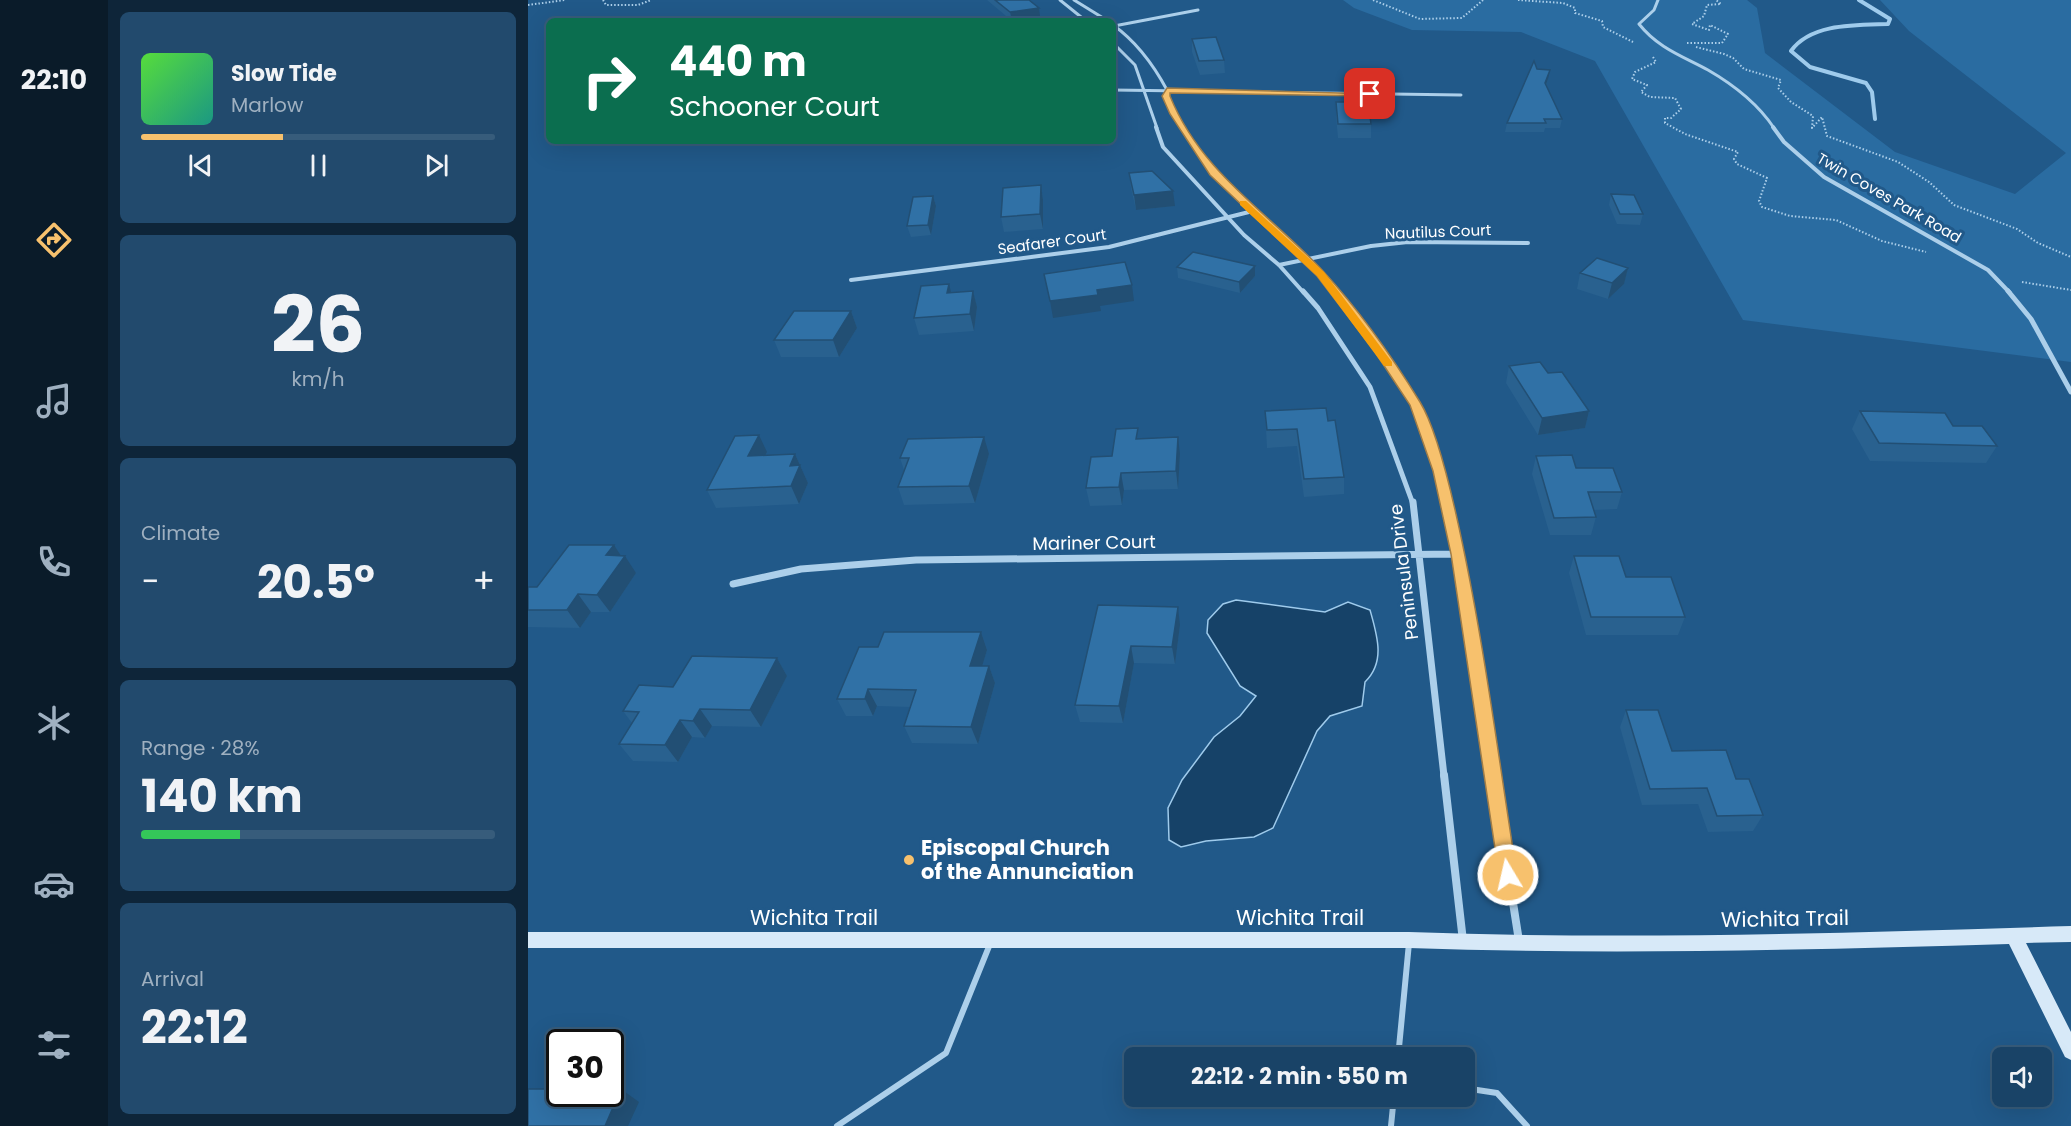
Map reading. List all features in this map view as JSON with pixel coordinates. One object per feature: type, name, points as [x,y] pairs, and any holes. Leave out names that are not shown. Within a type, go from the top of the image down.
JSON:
[{"type":"street","points":[[1060,0],[1082,18]]},
{"type":"street","points":[[1074,0],[1103,18]]},
{"type":"street","name":"Twin Coves Park Road","points":[[1658,0],[1654,10],[1639,24],[1652,41],[1711,72],[1749,98],[1763,111],[1797,156],[1824,177],[1916,227],[1991,273],[2019,302],[2031,319],[2071,392]]},
{"type":"street","points":[[1116,26],[1198,10]]},
{"type":"street","points":[[1116,28],[1154,64],[1167,90],[1166,96],[1173,114],[1213,173],[1306,259],[1377,347],[1416,405],[1440,471],[1458,554],[1519,944]]},
{"type":"street","name":"Peninsula Drive","points":[[1116,46],[1134,65],[1137,78],[1145,90],[1162,147],[1244,235],[1279,265],[1318,308],[1370,387],[1402,480],[1412,498],[1464,944]]},
{"type":"street","points":[[1116,90],[1461,96]]},
{"type":"street","name":"Seafarer Court","points":[[851,280],[1109,247],[1253,211]]},
{"type":"street","name":"Nautilus Court","points":[[1279,265],[1371,246],[1408,242],[1528,243]]},
{"type":"street","name":"Mariner Court","points":[[733,584],[801,568],[916,560],[1458,554]]},
{"type":"street","name":"Wichita Trail","points":[[528,940],[991,942],[1409,940],[1464,944],[1778,943],[2071,934]]},
{"type":"street","points":[[2014,937],[2071,1051]]},
{"type":"lane","points":[[1399,1047],[1409,940]]},
{"type":"lane","points":[[837,1126],[946,1053],[991,942]]},
{"type":"lane","points":[[1475,1090],[1497,1093],[1527,1126]]},
{"type":"lane","points":[[1391,1126],[1393,1107]]},
{"type":"path","points":[[528,6],[565,0]]},
{"type":"path","points":[[603,0],[606,5],[638,5],[651,0]]},
{"type":"path","points":[[1372,0],[1420,19],[1462,18],[1483,0]]},
{"type":"path","points":[[1518,0],[1563,3],[1575,8],[1575,13],[1596,17],[1602,21],[1603,27],[1641,47]]},
{"type":"path","points":[[1716,0],[1721,4],[1707,5],[1704,16],[1692,24],[1709,30],[1710,25],[1728,34],[1722,43],[1681,43],[1724,54],[1733,58],[1744,69],[1774,76],[1781,80],[1779,88],[1791,102],[1813,116],[1812,128],[1822,117],[1827,136],[1898,162],[1929,182],[1954,205],[2017,230],[2038,243],[2071,257]]},
{"type":"path","points":[[1651,54],[1656,62],[1635,72],[1632,78],[1647,85],[1641,92],[1650,97],[1675,98],[1681,109],[1671,118],[1665,118],[1665,123],[1685,134],[1738,152],[1734,159],[1737,164],[1767,178],[1766,187],[1759,201],[1762,207],[1790,216],[1836,219],[1882,241],[1930,254]]},
{"type":"path","points":[[1991,273],[2037,287],[2071,290]]},
{"type":"shaded area","points":[[1343,0],[1747,0],[1757,8],[1765,53],[1895,152],[2015,194],[2066,153],[1909,31],[1880,0],[2071,0],[2071,362],[1743,320],[1595,61],[1521,32],[1412,30],[1354,8]]},
{"type":"shaded area","points":[[1236,600],[1325,612],[1348,602],[1370,610],[1377,638],[1376,666],[1365,682],[1362,706],[1330,716],[1317,731],[1273,828],[1254,837],[1206,841],[1181,847],[1169,840],[1168,808],[1182,780],[1214,737],[1240,716],[1256,696],[1240,686],[1207,633],[1208,620],[1223,604]]},
{"type":"building","points":[[995,0],[1029,0],[1039,8],[1010,12]]},
{"type":"building","points":[[1216,37],[1224,60],[1199,61],[1192,39]]},
{"type":"building","points":[[1534,61],[1537,69],[1550,70],[1545,83],[1562,119],[1544,119],[1546,123],[1507,123]]},
{"type":"building","points":[[1336,102],[1368,102],[1371,124],[1338,124]]},
{"type":"building","points":[[1152,171],[1173,191],[1134,195],[1129,173]]},
{"type":"building","points":[[1041,185],[1040,214],[1001,217],[1003,188]]},
{"type":"building","points":[[1611,194],[1634,195],[1643,214],[1620,214]]},
{"type":"building","points":[[933,196],[928,225],[907,226],[913,197]]},
{"type":"building","points":[[1193,252],[1255,266],[1239,282],[1177,267]]},
{"type":"building","points":[[1597,258],[1628,268],[1612,283],[1580,273]]},
{"type":"building","points":[[1125,262],[1132,285],[1097,290],[1098,295],[1050,301],[1044,274]]},
{"type":"building","points":[[949,284],[947,293],[973,291],[970,314],[914,318],[921,286]]},
{"type":"building","points":[[794,311],[851,311],[833,340],[774,340]]},
{"type":"building","points":[[1540,362],[1548,373],[1562,372],[1589,411],[1542,418],[1509,366]]},
{"type":"building","points":[[1326,408],[1328,421],[1335,420],[1344,477],[1304,479],[1297,429],[1267,430],[1265,411]]},
{"type":"building","points":[[1860,411],[1945,413],[1953,426],[1982,426],[1997,446],[1879,443]]},
{"type":"building","points":[[1138,428],[1136,439],[1178,437],[1176,471],[1121,473],[1119,487],[1086,488],[1091,457],[1112,456],[1116,429]]},
{"type":"building","points":[[759,435],[748,456],[795,454],[790,466],[800,465],[791,486],[707,490],[735,436]]},
{"type":"building","points":[[984,437],[969,486],[898,487],[909,458],[900,458],[908,439]]},
{"type":"building","points":[[1572,455],[1576,468],[1613,468],[1622,492],[1588,492],[1596,517],[1554,518],[1536,456]]},
{"type":"building","points":[[569,545],[614,545],[606,555],[625,556],[597,595],[578,594],[567,610],[528,610],[528,587],[537,587]]},
{"type":"building","points":[[1574,556],[1619,556],[1626,577],[1671,577],[1685,617],[1591,617]]},
{"type":"building","points":[[1098,605],[1178,607],[1172,647],[1131,646],[1119,706],[1075,705]]},
{"type":"building","points":[[884,632],[981,632],[970,666],[989,666],[971,727],[904,726],[916,690],[868,689],[865,699],[837,699],[859,647],[878,647]]},
{"type":"building","points":[[692,656],[777,658],[750,710],[700,709],[693,721],[680,720],[665,745],[619,744],[639,712],[623,711],[639,685],[673,687]]},
{"type":"building","points":[[1626,710],[1658,710],[1672,751],[1726,750],[1736,779],[1749,779],[1763,815],[1717,816],[1707,788],[1650,789]]},
{"type":"building","points":[[528,1089],[546,1089],[546,1107],[613,1107],[605,1126],[528,1126]]},
{"type":"waterway","points":[[1859,0],[1890,19],[1888,24],[1835,27],[1822,30],[1810,35],[1791,51],[1810,67],[1866,83],[1872,92],[1875,119]]},
{"type":"slow traffic","points":[[1243,203],[1320,274],[1388,364]]},
{"type":"place","name":"Episcopal Church of the Annunciation","points":[[909,860]]},
{"type":"route","points":[[1370,94],[1167,90],[1166,96],[1173,114],[1213,173],[1320,274],[1377,347],[1416,405],[1440,471],[1458,554],[1508,875]]}]
